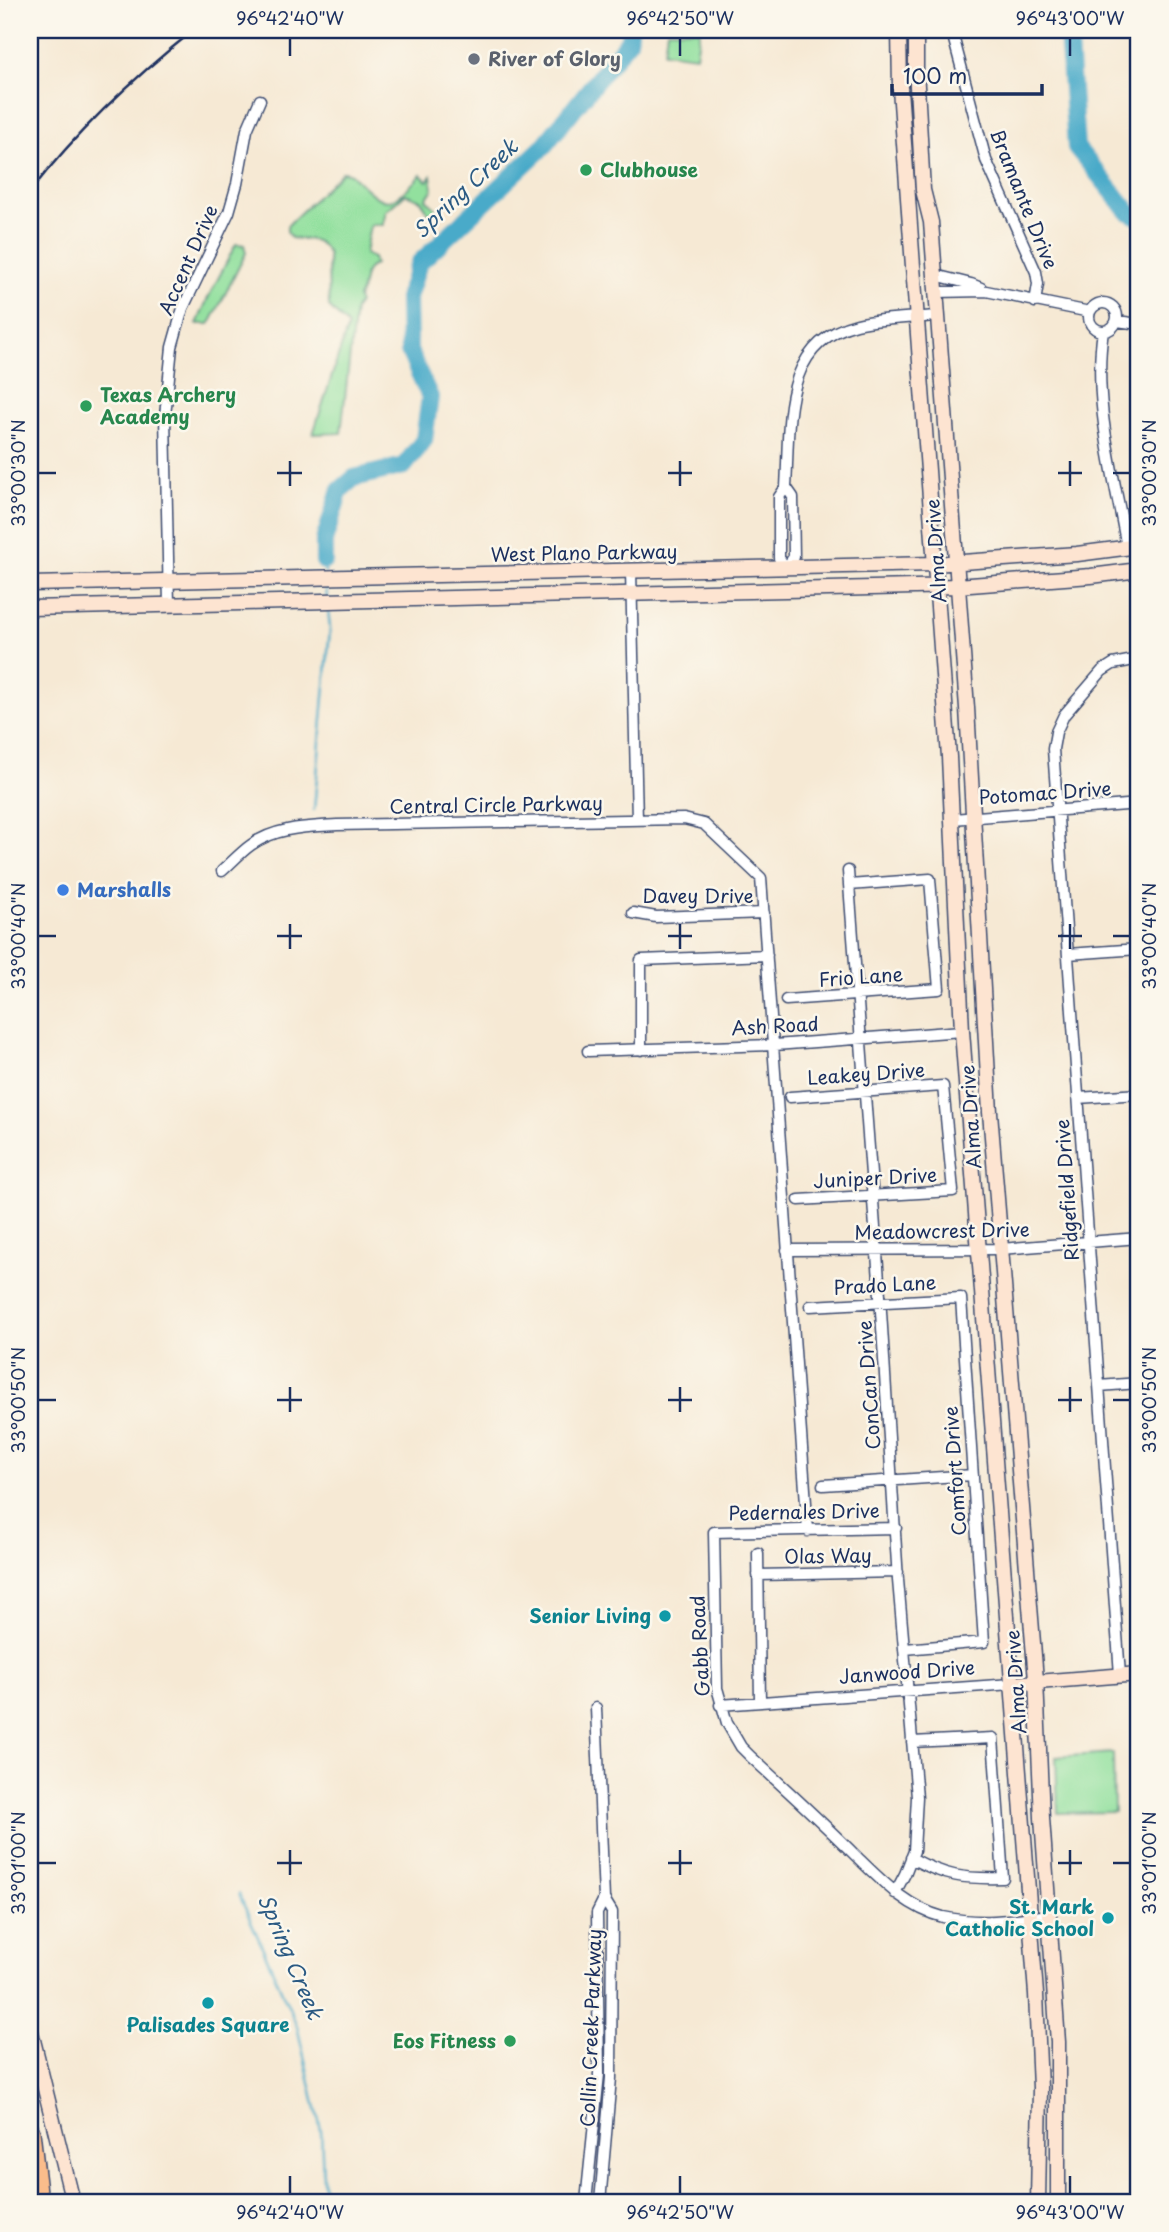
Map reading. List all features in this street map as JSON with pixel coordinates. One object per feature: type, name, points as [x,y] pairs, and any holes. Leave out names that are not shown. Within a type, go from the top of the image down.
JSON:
[{"type":"highway","points":[[30,2132],[36,2202]]},
{"type":"main road","name":"Alma Drive","points":[[900,30],[900,82],[953,818],[962,1031],[1039,2045],[1038,2202]]},
{"type":"main road","name":"Alma Drive","points":[[916,30],[923,190],[931,222],[938,316],[974,816],[983,1015],[1000,1249],[1036,1680],[1042,1818],[1058,2042],[1058,2202]]},
{"type":"main road","points":[[913,269],[929,288],[936,292]]},
{"type":"main road","points":[[30,608],[957,586],[1091,576],[1134,570],[1133,547]]},
{"type":"main road","name":"West Plano Parkway","points":[[30,584],[956,564],[1133,547]]},
{"type":"main road","points":[[386,578],[387,600]]},
{"type":"main road","name":"Janwood Drive","points":[[1012,1684],[1036,1680],[1139,1674]]},
{"type":"main road","points":[[30,2028],[73,2202]]},
{"type":"main road","points":[[1040,2146],[1060,2146]]},
{"type":"street","name":"Bramante Drive","points":[[948,30],[953,36],[986,160],[1036,271],[1038,284],[1035,302]]},
{"type":"street","name":"Accent Drive","points":[[169,605],[165,416],[172,347],[183,308],[229,212],[247,130],[260,100]]},
{"type":"street","points":[[935,275],[971,284],[986,291],[1090,312]]},
{"type":"street","points":[[936,292],[986,291]]},
{"type":"street","points":[[1105,303],[1116,312],[1117,321],[1112,328],[1102,331],[1091,325],[1090,312],[1096,305],[1105,303]]},
{"type":"street","points":[[786,590],[786,568],[779,558],[779,497],[786,487],[791,404],[798,375],[816,344],[835,332],[857,324],[938,316]]},
{"type":"street","points":[[1117,321],[1139,324]]},
{"type":"street","points":[[1102,331],[1100,352],[1104,426],[1133,547]]},
{"type":"street","points":[[631,571],[637,820]]},
{"type":"street","name":"Ridgefield Drive","points":[[1119,1675],[1053,749],[1056,732],[1069,707],[1102,671],[1113,664],[1139,659]]},
{"type":"street","name":"Potomac Drive","points":[[953,818],[1139,804]]},
{"type":"street","name":"Central Circle Parkway","points":[[222,871],[251,845],[273,833],[297,828],[684,819],[704,824],[761,878],[764,913]]},
{"type":"street","name":"ConCan Drive","points":[[848,870],[881,1302],[898,1572],[917,1797],[916,1829],[911,1858],[895,1893]]},
{"type":"street","name":"Frio Lane","points":[[786,1000],[939,989],[930,879],[849,885]]},
{"type":"street","name":"Davey Drive","points":[[633,913],[656,917],[764,913]]},
{"type":"street","points":[[764,913],[808,1531]]},
{"type":"street","points":[[1068,954],[1139,948]]},
{"type":"street","points":[[640,1050],[640,960],[767,955]]},
{"type":"street","name":"Ash Road","points":[[588,1051],[775,1045],[962,1031]]},
{"type":"street","name":"Leakey Drive","points":[[790,1097],[943,1086],[953,1191]]},
{"type":"street","points":[[1078,1098],[1139,1094]]},
{"type":"street","name":"Juniper Drive","points":[[799,1200],[953,1191]]},
{"type":"street","name":"Meadowcrest Drive","points":[[787,1251],[980,1250],[1139,1237]]},
{"type":"street","name":"Prado Lane","points":[[810,1306],[961,1298]]},
{"type":"street","name":"Comfort Drive","points":[[905,1649],[984,1642],[961,1298]]},
{"type":"street","points":[[1099,1386],[1139,1383]]},
{"type":"street","points":[[823,1485],[973,1475]]},
{"type":"street","name":"Pedernales Drive","points":[[714,1532],[896,1528]]},
{"type":"street","name":"Gabb Road","points":[[714,1532],[717,1688],[727,1723],[741,1748],[895,1893]]},
{"type":"street","points":[[758,1553],[760,1702]]},
{"type":"street","name":"Olas Way","points":[[758,1575],[898,1572]]},
{"type":"street","name":"Janwood Drive","points":[[720,1705],[1012,1684]]},
{"type":"street","name":"Collin Creek Parkway","points":[[586,2202],[598,2074],[597,1913],[604,1899],[596,1708]]},
{"type":"street","points":[[911,1858],[935,1871],[967,1879],[1003,1878],[993,1738],[912,1742]]},
{"type":"street","points":[[895,1893],[920,1909],[942,1917],[973,1922],[1049,1915]]},
{"type":"street","name":"Collin Creek Parkway","points":[[600,2202],[611,2078],[612,2028],[612,1912],[604,1899]]},
{"type":"green space","points":[[667,30],[700,30],[696,56],[664,52]]},
{"type":"green space","points":[[342,172],[351,174],[376,197],[384,200],[396,198],[421,175],[427,181],[431,176],[433,189],[426,199],[438,211],[430,216],[421,200],[405,194],[386,211],[383,225],[371,225],[365,254],[373,258],[375,265],[365,274],[358,297],[359,303],[355,309],[341,433],[313,434],[348,326],[329,307],[328,254],[325,248],[312,240],[291,238],[287,226]]},
{"type":"green space","points":[[236,244],[244,245],[246,253],[212,320],[209,324],[197,324],[208,298]]},
{"type":"green space","points":[[1113,1753],[1114,1812],[1058,1813],[1056,1757]]},
{"type":"waterway","name":"Spring Creek","points":[[324,561],[324,541],[340,490],[354,478],[404,466],[424,440],[430,397],[409,351],[408,297],[419,263],[543,147],[629,40],[630,30]]},
{"type":"waterway","points":[[1068,30],[1076,147],[1129,212],[1139,217]]},
{"type":"waterway","name":"Spring Creek","points":[[324,561],[325,573]]},
{"type":"waterway","name":"Spring Creek","points":[[326,583],[327,598]]},
{"type":"waterway","name":"Spring Creek","points":[[314,810],[330,629],[328,608]]},
{"type":"waterway","name":"Spring Creek","points":[[239,1894],[297,2026],[321,2130],[324,2202]]},
{"type":"railway","points":[[30,192],[67,147],[107,106],[194,30]]},
{"type":"place","name":"River of Glory","points":[[474,59]]},
{"type":"place","name":"Clubhouse","points":[[586,170]]},
{"type":"place","name":"Texas Archery Academy","points":[[86,406]]},
{"type":"place","name":"Marshalls","points":[[63,890]]},
{"type":"place","name":"Senior Living","points":[[665,1616]]},
{"type":"place","name":"St. Mark Catholic School","points":[[1108,1918]]},
{"type":"place","name":"Palisades Square","points":[[208,2003]]},
{"type":"place","name":"Eos Fitness","points":[[510,2041]]}]
